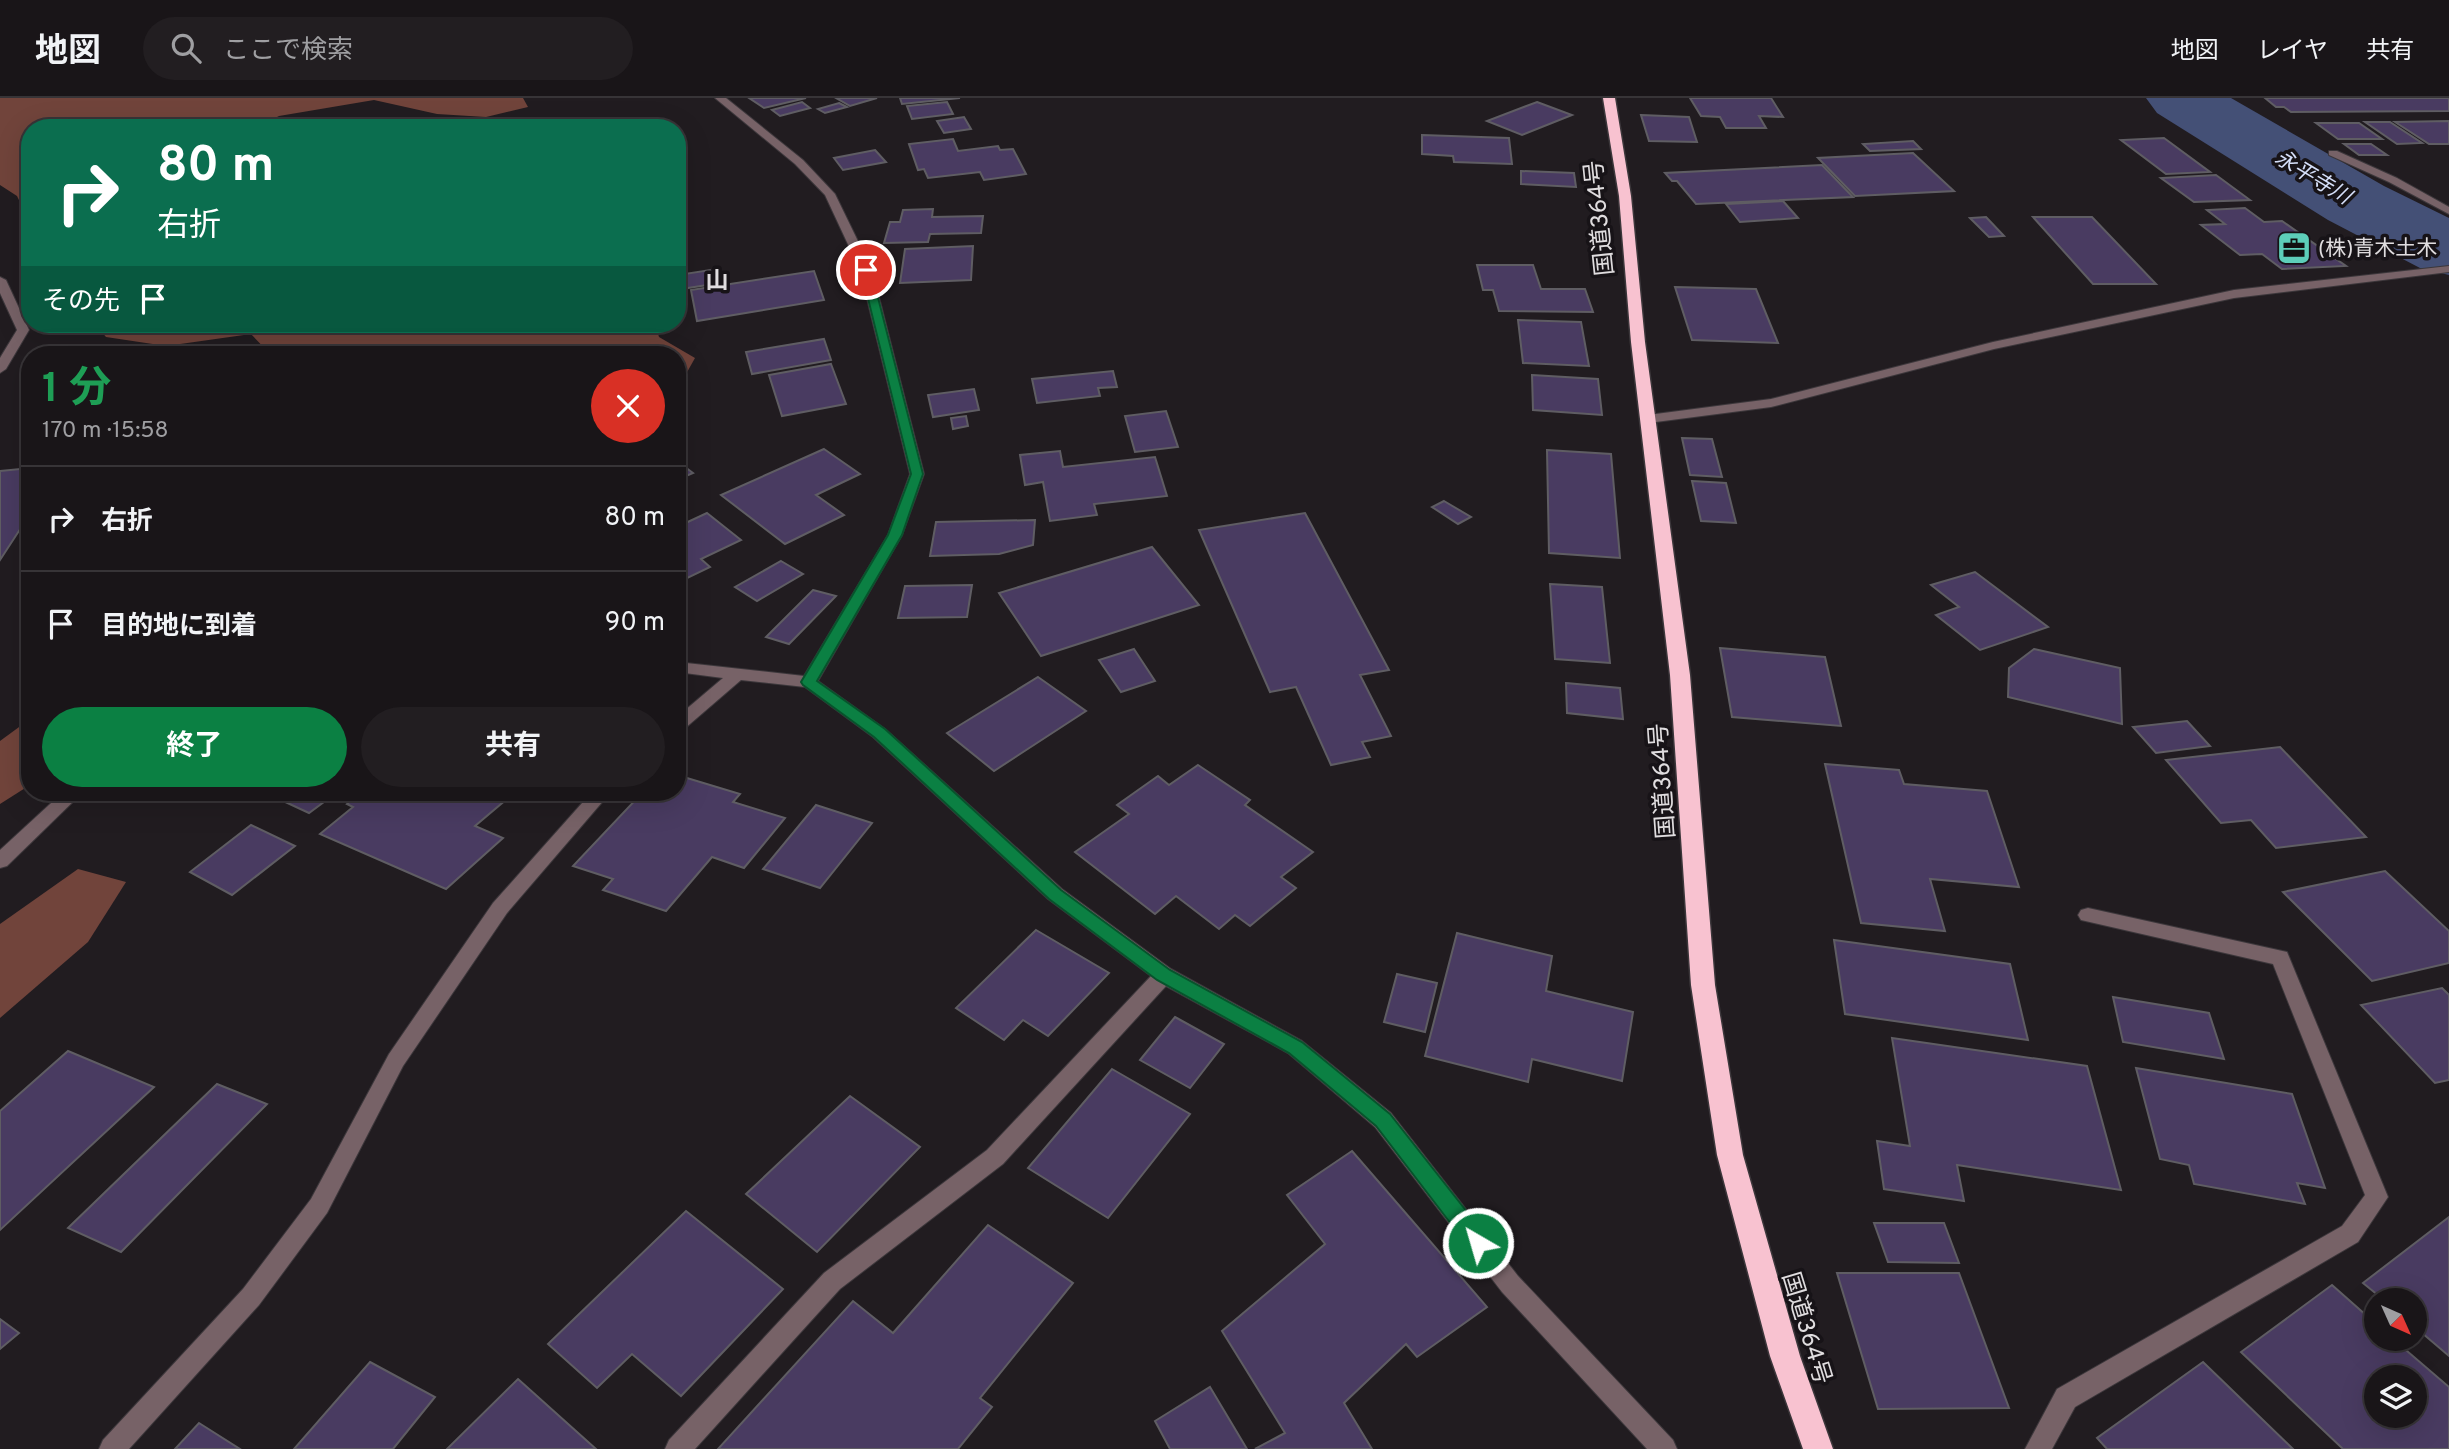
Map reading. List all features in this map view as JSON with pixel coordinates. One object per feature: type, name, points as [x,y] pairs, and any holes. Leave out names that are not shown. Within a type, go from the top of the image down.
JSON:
[{"type":"highway","name":"国道364号","points":[[1609,98],[1625,196],[1648,419],[1680,675],[1703,985],[1730,1155],[1785,1356],[1818,1449]]},
{"type":"street","points":[[720,98],[799,162],[830,194],[866,270],[917,474],[895,535],[808,682]]},
{"type":"street","points":[[2333,153],[2393,180],[2449,211]]},
{"type":"street","points":[[1648,419],[1771,403],[1993,346],[2234,295],[2449,269]]},
{"type":"street","points":[[0,280],[21,326]]},
{"type":"street","points":[[0,369],[21,333]]},
{"type":"street","points":[[686,668],[808,682],[879,733],[1055,894],[1164,975],[1295,1048],[1383,1120],[1510,1284],[1664,1449]]},
{"type":"street","points":[[686,718],[737,674]]},
{"type":"street","points":[[0,861],[64,801]]},
{"type":"street","points":[[112,1449],[251,1297],[319,1206],[396,1060],[493,919],[594,801]]},
{"type":"street","points":[[2038,1449],[2066,1398],[2350,1234],[2376,1197],[2280,958],[2088,915]]},
{"type":"street","points":[[678,1449],[832,1281],[995,1157],[1164,975]]},
{"type":"shaded area","points":[[0,98],[523,98],[528,107],[486,117],[437,114],[374,100],[273,119],[21,119],[21,204],[17,196],[0,185]]},
{"type":"shaded area","points":[[103,333],[658,333],[659,337],[674,346],[262,346],[251,334],[166,346],[106,337]]},
{"type":"shaded area","points":[[686,353],[695,358],[686,374]]},
{"type":"shaded area","points":[[21,726],[21,791],[0,804],[0,741]]},
{"type":"shaded area","points":[[78,869],[126,882],[88,942],[0,1018],[0,924]]},
{"type":"building","points":[[749,98],[806,98],[764,108]]},
{"type":"building","points":[[836,98],[877,98],[850,106]]},
{"type":"building","points":[[900,98],[960,98],[902,104]]},
{"type":"building","points":[[1690,98],[1771,98],[1783,117],[1759,116],[1766,128],[1726,128],[1720,117],[1701,116]]},
{"type":"building","points":[[2265,98],[2449,98],[2449,111],[2291,112],[2284,107],[2276,107]]},
{"type":"building","points":[[802,102],[810,108],[780,116],[772,110]]},
{"type":"building","points":[[947,102],[953,114],[912,119],[907,106]]},
{"type":"building","points":[[1537,102],[1572,115],[1522,135],[1487,121]]},
{"type":"building","points":[[839,103],[847,107],[825,113],[818,109]]},
{"type":"building","points":[[1641,115],[1689,117],[1697,142],[1649,141]]},
{"type":"building","points":[[964,117],[971,129],[944,133],[937,121]]},
{"type":"building","points":[[2449,121],[2449,144],[2429,144],[2395,122]]},
{"type":"building","points":[[2365,122],[2390,122],[2422,143],[2397,144]]},
{"type":"building","points":[[2316,123],[2359,123],[2382,139],[2338,139]]},
{"type":"building","points":[[1422,135],[1509,138],[1512,164],[1454,162],[1453,156],[1422,154]]},
{"type":"building","points":[[2164,138],[2210,172],[2166,174],[2121,140]]},
{"type":"building","points":[[953,139],[958,151],[998,146],[1000,150],[1013,149],[1026,174],[984,180],[980,172],[928,178],[924,169],[918,170],[909,144]]},
{"type":"building","points":[[1913,141],[1921,149],[1870,151],[1863,144]]},
{"type":"building","points":[[2344,144],[2371,144],[2387,155],[2359,155]]},
{"type":"building","points":[[875,150],[886,162],[843,170],[834,158]]},
{"type":"building","points":[[1913,153],[1954,191],[1855,196],[1818,158]]},
{"type":"building","points":[[1822,165],[1853,197],[1696,204],[1677,181],[1672,181],[1665,173]]},
{"type":"building","points":[[1521,171],[1574,173],[1576,187],[1521,184]]},
{"type":"building","points":[[2216,175],[2250,200],[2194,202],[2161,178]]},
{"type":"building","points":[[1783,201],[1798,218],[1740,222],[1726,204]]},
{"type":"building","points":[[2245,208],[2264,222],[2282,221],[2346,266],[2282,269],[2262,254],[2240,255],[2201,225],[2225,224],[2207,210]]},
{"type":"building","points":[[933,209],[932,217],[983,216],[981,233],[930,234],[928,242],[884,243],[890,222],[900,222],[903,210]]},
{"type":"building","points":[[1986,217],[2004,236],[1989,237],[1970,218]]},
{"type":"building","points":[[2033,217],[2092,217],[2156,284],[2093,284]]},
{"type":"building","points":[[973,246],[971,280],[900,283],[905,249]]},
{"type":"building","points":[[1477,265],[1533,265],[1541,289],[1585,289],[1593,312],[1499,311],[1493,290],[1483,290]]},
{"type":"building","points":[[710,270],[714,284],[686,288],[686,274]]},
{"type":"building","points":[[814,271],[824,300],[697,321],[691,290]]},
{"type":"building","points":[[1675,287],[1756,289],[1778,343],[1692,340]]},
{"type":"building","points":[[1518,320],[1581,322],[1589,366],[1523,363]]},
{"type":"building","points":[[824,339],[831,360],[752,374],[746,352]]},
{"type":"building","points":[[831,364],[846,404],[782,416],[769,375]]},
{"type":"building","points":[[1113,371],[1117,387],[1098,388],[1100,396],[1037,403],[1032,379]]},
{"type":"building","points":[[1532,375],[1598,379],[1602,415],[1533,410]]},
{"type":"building","points":[[974,389],[979,410],[933,417],[928,395]]},
{"type":"building","points":[[1166,411],[1178,447],[1135,452],[1125,416]]},
{"type":"building","points":[[966,416],[968,426],[953,429],[951,418]]},
{"type":"building","points":[[1682,438],[1712,439],[1722,477],[1690,475]]},
{"type":"building","points":[[824,449],[860,474],[816,495],[844,515],[785,544],[721,495]]},
{"type":"building","points":[[1547,450],[1611,454],[1620,558],[1549,553]]},
{"type":"building","points":[[1060,451],[1063,467],[1155,457],[1167,496],[1094,504],[1097,515],[1050,521],[1043,482],[1025,485],[1020,455]]},
{"type":"building","points":[[21,469],[21,528],[0,560],[0,471]]},
{"type":"building","points":[[1692,481],[1726,483],[1736,523],[1701,521]]},
{"type":"building","points":[[1444,501],[1471,517],[1458,524],[1432,507]]},
{"type":"building","points":[[707,513],[741,540],[701,559],[710,567],[686,579],[686,523]]},
{"type":"building","points":[[1305,513],[1389,670],[1360,675],[1391,736],[1362,742],[1370,757],[1331,765],[1296,687],[1270,692],[1199,530]]},
{"type":"building","points":[[1035,520],[1033,545],[999,554],[930,556],[936,522]]},
{"type":"building","points":[[1152,547],[1199,605],[1041,656],[999,593]]},
{"type":"building","points":[[781,561],[803,574],[757,601],[735,587]]},
{"type":"building","points":[[1975,572],[2048,627],[1980,650],[1936,615],[1959,607],[1931,585]]},
{"type":"building","points":[[1550,584],[1602,587],[1610,663],[1555,659]]},
{"type":"building","points":[[972,585],[967,617],[898,618],[905,586]]},
{"type":"building","points":[[813,590],[836,596],[789,644],[766,637]]},
{"type":"building","points":[[1720,648],[1825,657],[1841,726],[1732,717]]},
{"type":"building","points":[[1134,649],[1155,681],[1121,692],[1099,660]]},
{"type":"building","points":[[2034,649],[2120,668],[2122,724],[2008,697],[2009,668]]},
{"type":"building","points":[[1038,677],[1086,711],[994,771],[947,733]]},
{"type":"building","points":[[1566,683],[1620,688],[1623,719],[1567,713]]},
{"type":"building","points":[[2187,721],[2210,746],[2156,753],[2133,727]]},
{"type":"building","points":[[2280,747],[2366,837],[2276,848],[2251,820],[2221,823],[2166,760]]},
{"type":"building","points":[[1825,764],[1899,770],[1904,784],[1987,791],[2019,887],[1930,879],[1945,931],[1861,923]]},
{"type":"building","points":[[1198,765],[1250,800],[1245,805],[1313,852],[1281,877],[1296,888],[1250,926],[1235,915],[1219,929],[1176,896],[1155,914],[1075,852],[1129,814],[1117,805],[1158,776],[1169,785]]},
{"type":"building","points":[[686,778],[740,794],[733,802],[785,818],[744,868],[712,857],[666,911],[603,890],[613,879],[573,866],[634,801],[686,801]]},
{"type":"building","points":[[283,801],[325,801],[309,813]]},
{"type":"building","points":[[351,801],[505,801],[475,826],[503,838],[446,889],[320,834],[353,807],[347,804]]},
{"type":"building","points":[[816,805],[872,823],[820,888],[763,869]]},
{"type":"building","points":[[251,825],[295,846],[232,895],[190,872]]},
{"type":"building","points":[[2385,871],[2449,931],[2449,963],[2372,981],[2283,892]]},
{"type":"building","points":[[1036,930],[1109,973],[1048,1036],[1023,1020],[1004,1040],[956,1008]]},
{"type":"building","points":[[1457,933],[1552,956],[1546,991],[1633,1012],[1622,1081],[1532,1059],[1528,1082],[1425,1056]]},
{"type":"building","points":[[1834,940],[2010,964],[2028,1040],[1845,1014]]},
{"type":"building","points":[[1397,974],[1437,983],[1425,1032],[1384,1022]]},
{"type":"building","points":[[2442,988],[2449,995],[2449,1080],[2435,1083],[2361,1005]]},
{"type":"building","points":[[2113,997],[2209,1013],[2224,1059],[2123,1042]]},
{"type":"building","points":[[1175,1017],[1224,1044],[1190,1088],[1140,1060]]},
{"type":"building","points":[[1892,1038],[2087,1066],[2121,1190],[1957,1165],[1964,1201],[1884,1189],[1877,1141],[1910,1146]]},
{"type":"building","points":[[68,1051],[154,1087],[0,1230],[0,1111]]},
{"type":"building","points":[[2136,1068],[2292,1094],[2325,1188],[2297,1183],[2305,1204],[2194,1184],[2189,1165],[2160,1159]]},
{"type":"building","points":[[1112,1069],[1190,1114],[1108,1218],[1028,1168]]},
{"type":"building","points":[[217,1084],[267,1104],[121,1252],[68,1228]]},
{"type":"building","points":[[850,1096],[920,1147],[817,1252],[746,1194]]},
{"type":"building","points":[[1352,1151],[1487,1307],[1417,1357],[1406,1344],[1344,1403],[1372,1449],[1255,1449],[1285,1433],[1222,1331],[1325,1244],[1287,1195]]},
{"type":"building","points":[[686,1211],[783,1289],[681,1396],[632,1354],[597,1388],[548,1344]]},
{"type":"building","points":[[2449,1217],[2449,1356],[2427,1337],[2427,1288],[2369,1288],[2363,1283]]},
{"type":"building","points":[[1874,1223],[1944,1223],[1959,1263],[1888,1262]]},
{"type":"building","points":[[988,1225],[1073,1283],[980,1398],[992,1407],[958,1449],[718,1449],[853,1301],[893,1333]]},
{"type":"building","points":[[1837,1273],[1959,1273],[2009,1408],[1878,1409]]},
{"type":"building","points":[[2332,1285],[2364,1313],[2364,1351],[2407,1351],[2423,1365],[2364,1365],[2364,1428],[2427,1428],[2427,1368],[2449,1387],[2449,1449],[2343,1449],[2241,1352]]},
{"type":"building","points":[[0,1319],[19,1333],[0,1349]]},
{"type":"building","points":[[370,1362],[435,1397],[393,1449],[294,1449]]},
{"type":"building","points":[[2203,1362],[2293,1449],[2107,1449],[2097,1438]]},
{"type":"building","points":[[518,1379],[596,1449],[447,1449]]},
{"type":"building","points":[[1210,1387],[1247,1449],[1170,1449],[1155,1421]]},
{"type":"building","points":[[199,1423],[240,1449],[175,1449]]},
{"type":"waterway","name":"永平寺川","points":[[2181,98],[2356,203],[2449,250]]},
{"type":"place","name":"(株)青木土木","points":[[2294,248]]},
{"type":"district","name":"山","points":[[717,280]]},
{"type":"route","points":[[866,270],[917,474],[895,535],[808,682],[879,733],[1055,894],[1164,975],[1295,1048],[1383,1120],[1478,1243]]}]
